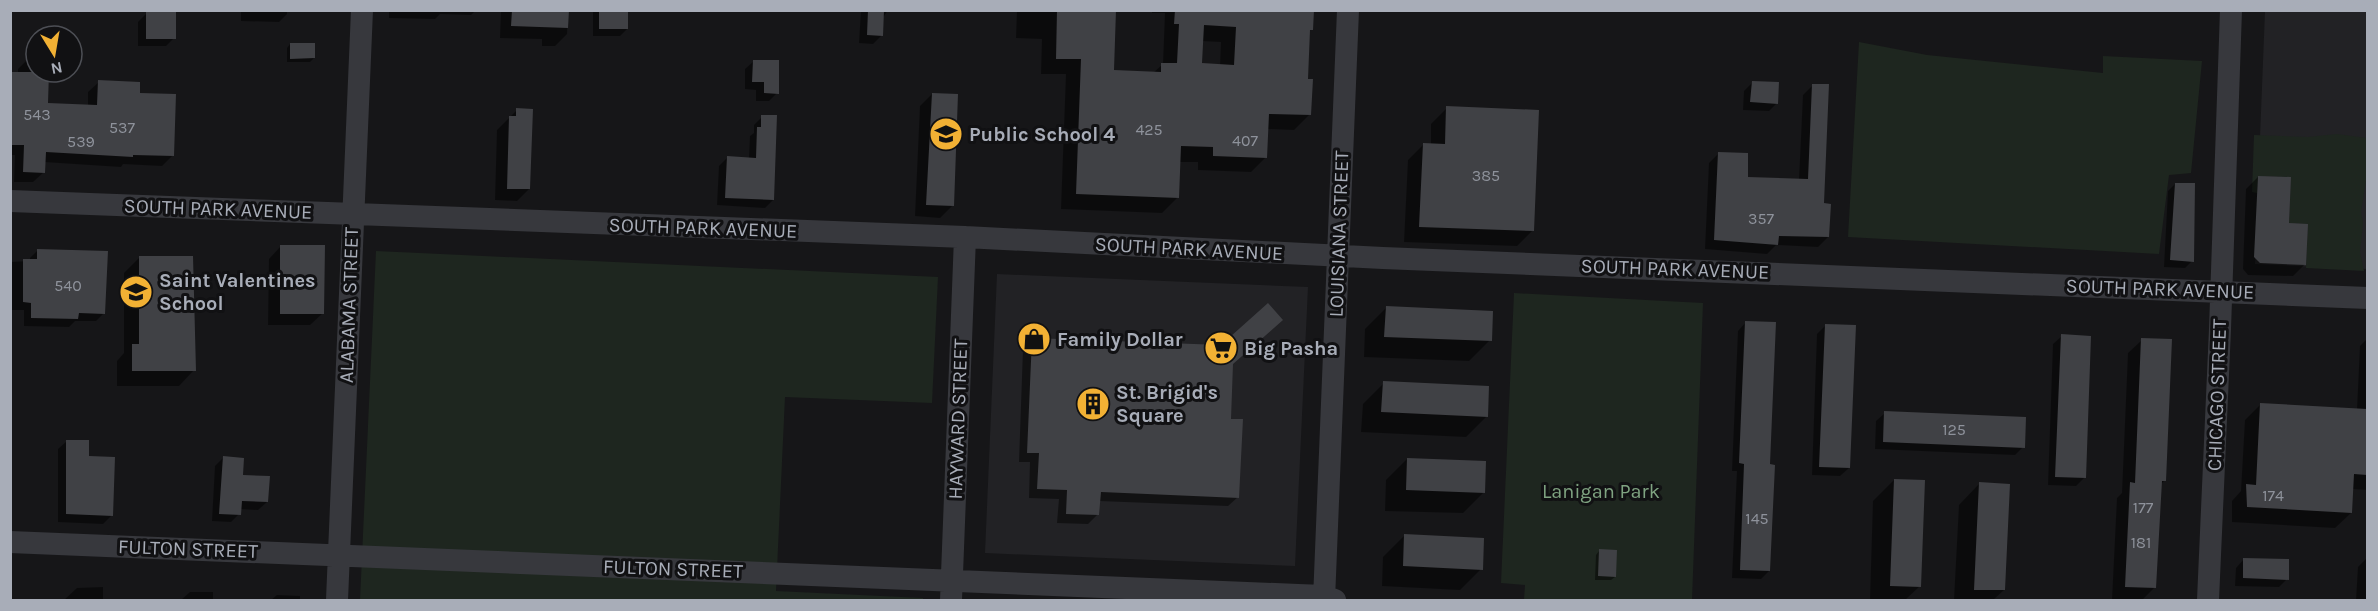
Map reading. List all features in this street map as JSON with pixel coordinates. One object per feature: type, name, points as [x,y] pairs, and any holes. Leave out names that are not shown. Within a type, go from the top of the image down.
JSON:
[{"type":"street","name":"ALABAMA STREET","points":[[337,600],[362,10]]},
{"type":"street","name":"LOUISIANA STREET","points":[[1328,599],[1348,10]]},
{"type":"street","name":"CHICAGO STREET","points":[[2208,600],[2231,10]]},
{"type":"street","name":"SOUTH PARK AVENUE","points":[[10,201],[965,237],[1339,256],[2367,298]]},
{"type":"street","name":"HAYWARD STREET","points":[[951,591],[965,237]]},
{"type":"street","name":"FULTON STREET","points":[[10,542],[338,555],[951,591],[1328,599]]},
{"type":"shaded area","points":[[2265,11],[2367,11],[2367,269],[2255,264]]},
{"type":"shaded area","points":[[997,274],[1308,287],[1295,566],[985,553]]},
{"type":"green space","points":[[1859,42],[1927,55],[2103,73],[2103,56],[2202,61],[2191,173],[2169,175],[2159,254],[1848,237]]},
{"type":"green space","points":[[2337,134],[2367,138],[2367,175],[2361,212],[2363,223],[2360,252],[2364,271],[2306,268],[2308,224],[2289,223],[2291,177],[2258,176],[2257,193],[2252,192],[2254,135],[2308,137]]},
{"type":"green space","points":[[376,251],[938,277],[932,403],[785,397],[776,591],[923,598],[923,600],[360,600]]},
{"type":"green space","name":"Lanigan Park","points":[[1514,293],[1703,303],[1692,600],[1524,600],[1525,585],[1501,583]]},
{"type":"building","points":[[512,10],[569,10],[568,28],[511,26]]},
{"type":"building","points":[[868,10],[884,10],[883,36],[867,35]]},
{"type":"building","points":[[1057,10],[1116,10],[1114,70],[1161,72],[1161,63],[1177,63],[1179,24],[1174,24],[1175,10],[1314,10],[1313,30],[1310,30],[1308,79],[1313,79],[1311,115],[1269,114],[1267,158],[1213,156],[1213,147],[1181,146],[1179,198],[1076,194],[1081,59],[1056,59]],"holes":[[[1204,25],[1236,27],[1234,65],[1202,63]]]},
{"type":"building","points":[[146,12],[176,12],[176,39],[146,39]]},
{"type":"building","points":[[599,12],[628,12],[628,29],[599,29]]},
{"type":"building","points":[[290,43],[315,43],[315,58],[290,59]]},
{"type":"building","points":[[753,60],[779,60],[779,94],[764,93],[764,82],[752,82]]},
{"type":"building","points":[[10,72],[24,72],[24,84],[49,84],[48,103],[97,105],[98,80],[140,82],[140,93],[176,94],[174,156],[133,155],[133,157],[46,152],[45,173],[23,172],[24,145],[10,145]]},
{"type":"building","points":[[1752,81],[1779,82],[1778,104],[1750,102]]},
{"type":"building","points":[[1812,84],[1829,84],[1824,203],[1831,204],[1829,237],[1779,236],[1778,245],[1714,240],[1718,152],[1748,153],[1748,177],[1808,179]]},
{"type":"building","points":[[932,93],[958,94],[954,206],[926,205]]},
{"type":"building","points":[[1446,106],[1539,110],[1534,231],[1419,227],[1423,143],[1445,144]]},
{"type":"building","points":[[516,108],[533,109],[530,189],[507,189],[509,116],[516,116]]},
{"type":"building","points":[[761,115],[777,115],[774,200],[725,198],[727,156],[756,158],[757,127],[761,127]]},
{"type":"building","points":[[2258,176],[2291,177],[2289,223],[2308,224],[2306,265],[2260,263],[2254,257]]},
{"type":"building","points":[[2175,183],[2195,183],[2194,262],[2170,260]]},
{"type":"building","points":[[280,245],[325,245],[324,314],[280,314]]},
{"type":"building","points":[[37,249],[108,251],[105,314],[79,313],[78,319],[31,318],[31,303],[23,302],[23,259],[37,259]]},
{"type":"building","points":[[139,256],[193,256],[196,371],[132,371],[132,344],[139,344]]},
{"type":"building","points":[[1268,303],[1283,320],[1233,364],[1231,419],[1243,419],[1239,498],[1101,492],[1099,515],[1066,514],[1067,490],[1037,489],[1039,453],[1027,453],[1032,338],[1221,345]]},
{"type":"building","points":[[1386,306],[1493,311],[1492,341],[1384,337]]},
{"type":"building","points":[[1745,321],[1776,322],[1770,464],[1775,465],[1770,571],[1740,570],[1744,464],[1739,463]]},
{"type":"building","points":[[1825,324],[1856,325],[1850,468],[1819,467]]},
{"type":"building","points":[[2061,334],[2091,336],[2086,478],[2055,477]]},
{"type":"building","points":[[2141,338],[2172,339],[2166,481],[2162,481],[2156,588],[2125,587],[2130,482],[2135,483]]},
{"type":"building","points":[[1383,381],[1489,386],[1488,417],[1381,412]]},
{"type":"building","points":[[2260,403],[2367,409],[2367,475],[2354,474],[2352,513],[2247,507],[2246,484],[2256,485]]},
{"type":"building","points":[[1884,411],[2026,417],[2025,448],[1883,442]]},
{"type":"building","points":[[66,440],[89,440],[89,456],[115,457],[113,516],[66,514]]},
{"type":"building","points":[[223,456],[244,458],[243,475],[270,476],[268,502],[242,501],[241,515],[219,514]]},
{"type":"building","points":[[1407,458],[1486,461],[1485,493],[1406,490]]},
{"type":"building","points":[[1894,479],[1925,480],[1921,587],[1890,586]]},
{"type":"building","points":[[1979,482],[2010,484],[2005,590],[1974,590]]},
{"type":"building","points":[[1404,534],[1484,538],[1483,570],[1403,566]]},
{"type":"building","points":[[1599,549],[1617,550],[1616,577],[1598,576]]},
{"type":"building","points":[[2243,558],[2289,559],[2289,580],[2243,578]]},
{"type":"place","name":"Public School 4","points":[[946,134]]},
{"type":"place","name":"Saint Valentines School","points":[[136,292]]},
{"type":"place","name":"Family Dollar","points":[[1034,339]]},
{"type":"place","name":"Big Pasha","points":[[1221,348]]},
{"type":"place","name":"St. Brigid's Square","points":[[1093,404]]}]
